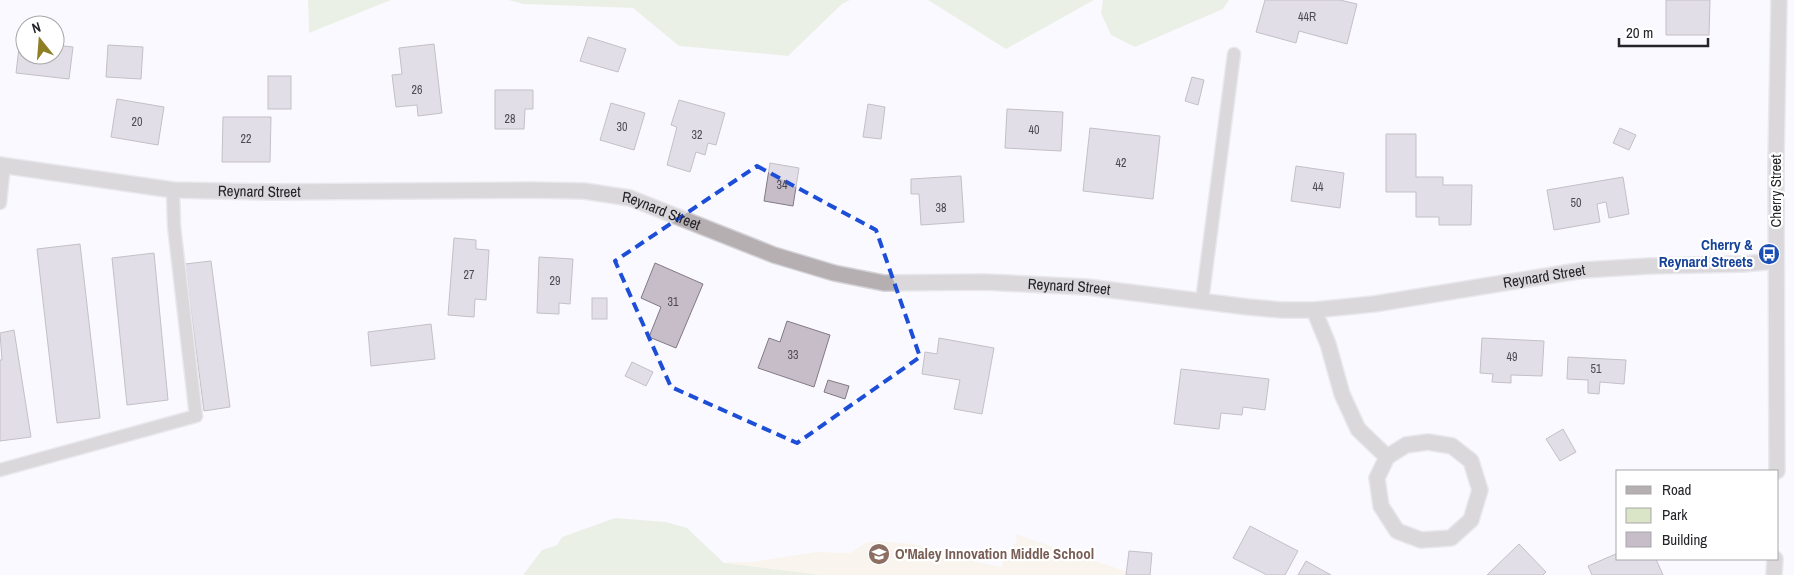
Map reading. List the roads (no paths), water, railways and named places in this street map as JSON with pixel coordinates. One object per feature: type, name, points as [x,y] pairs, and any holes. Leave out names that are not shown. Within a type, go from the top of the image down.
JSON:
[{"type":"street","name":"Cherry Street","points":[[1777,470],[1776,54],[1779,0]]},
{"type":"street","name":"Reynard Street","points":[[2,165],[173,190],[270,192],[520,190],[584,192],[630,198],[774,255],[834,273],[884,283],[985,282],[1087,287],[1248,307],[1314,310],[1374,304],[1584,270],[1776,261]]},
{"type":"street","points":[[1314,310],[1328,344],[1342,394],[1358,429],[1387,457]]},
{"type":"street","points":[[1428,442],[1452,446],[1470,461],[1480,490],[1471,520],[1451,538],[1421,540],[1398,531],[1381,506],[1377,478],[1387,457],[1406,446],[1428,442]]},
{"type":"street","points":[[1774,575],[1775,560]]},
{"type":"lane","points":[[1202,301],[1234,54]]},
{"type":"lane","points":[[0,203],[2,165]]},
{"type":"lane","points":[[0,470],[196,416],[174,226],[173,190]]},
{"type":"place","name":"Cherry & Reynard Streets","points":[[1769,254]]},
{"type":"place","name":"O'Maley Innovation Middle School","points":[[879,554]]}]
